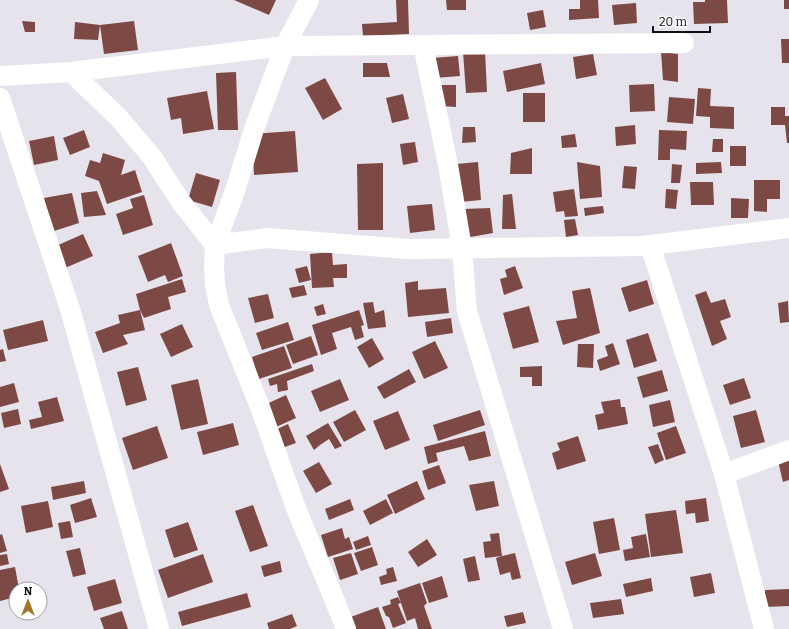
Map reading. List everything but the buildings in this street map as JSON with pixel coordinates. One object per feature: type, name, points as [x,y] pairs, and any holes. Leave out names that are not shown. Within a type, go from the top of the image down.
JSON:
[{"type":"street","points":[[310,0],[285,46],[254,129],[235,191],[215,245],[215,284],[219,305],[260,406],[297,511],[346,629]]},
{"type":"street","points":[[0,76],[71,72],[285,46],[684,43]]},
{"type":"street","points":[[423,45],[448,164],[462,248],[467,311],[563,629]]},
{"type":"street","points":[[71,72],[118,117],[147,152],[180,202],[215,245]]},
{"type":"street","points":[[0,98],[70,310],[159,629]]},
{"type":"street","points":[[215,245],[267,238],[408,249],[650,245],[789,228]]},
{"type":"street","points":[[650,245],[724,474],[764,629]]},
{"type":"street","points":[[724,474],[789,450]]}]
